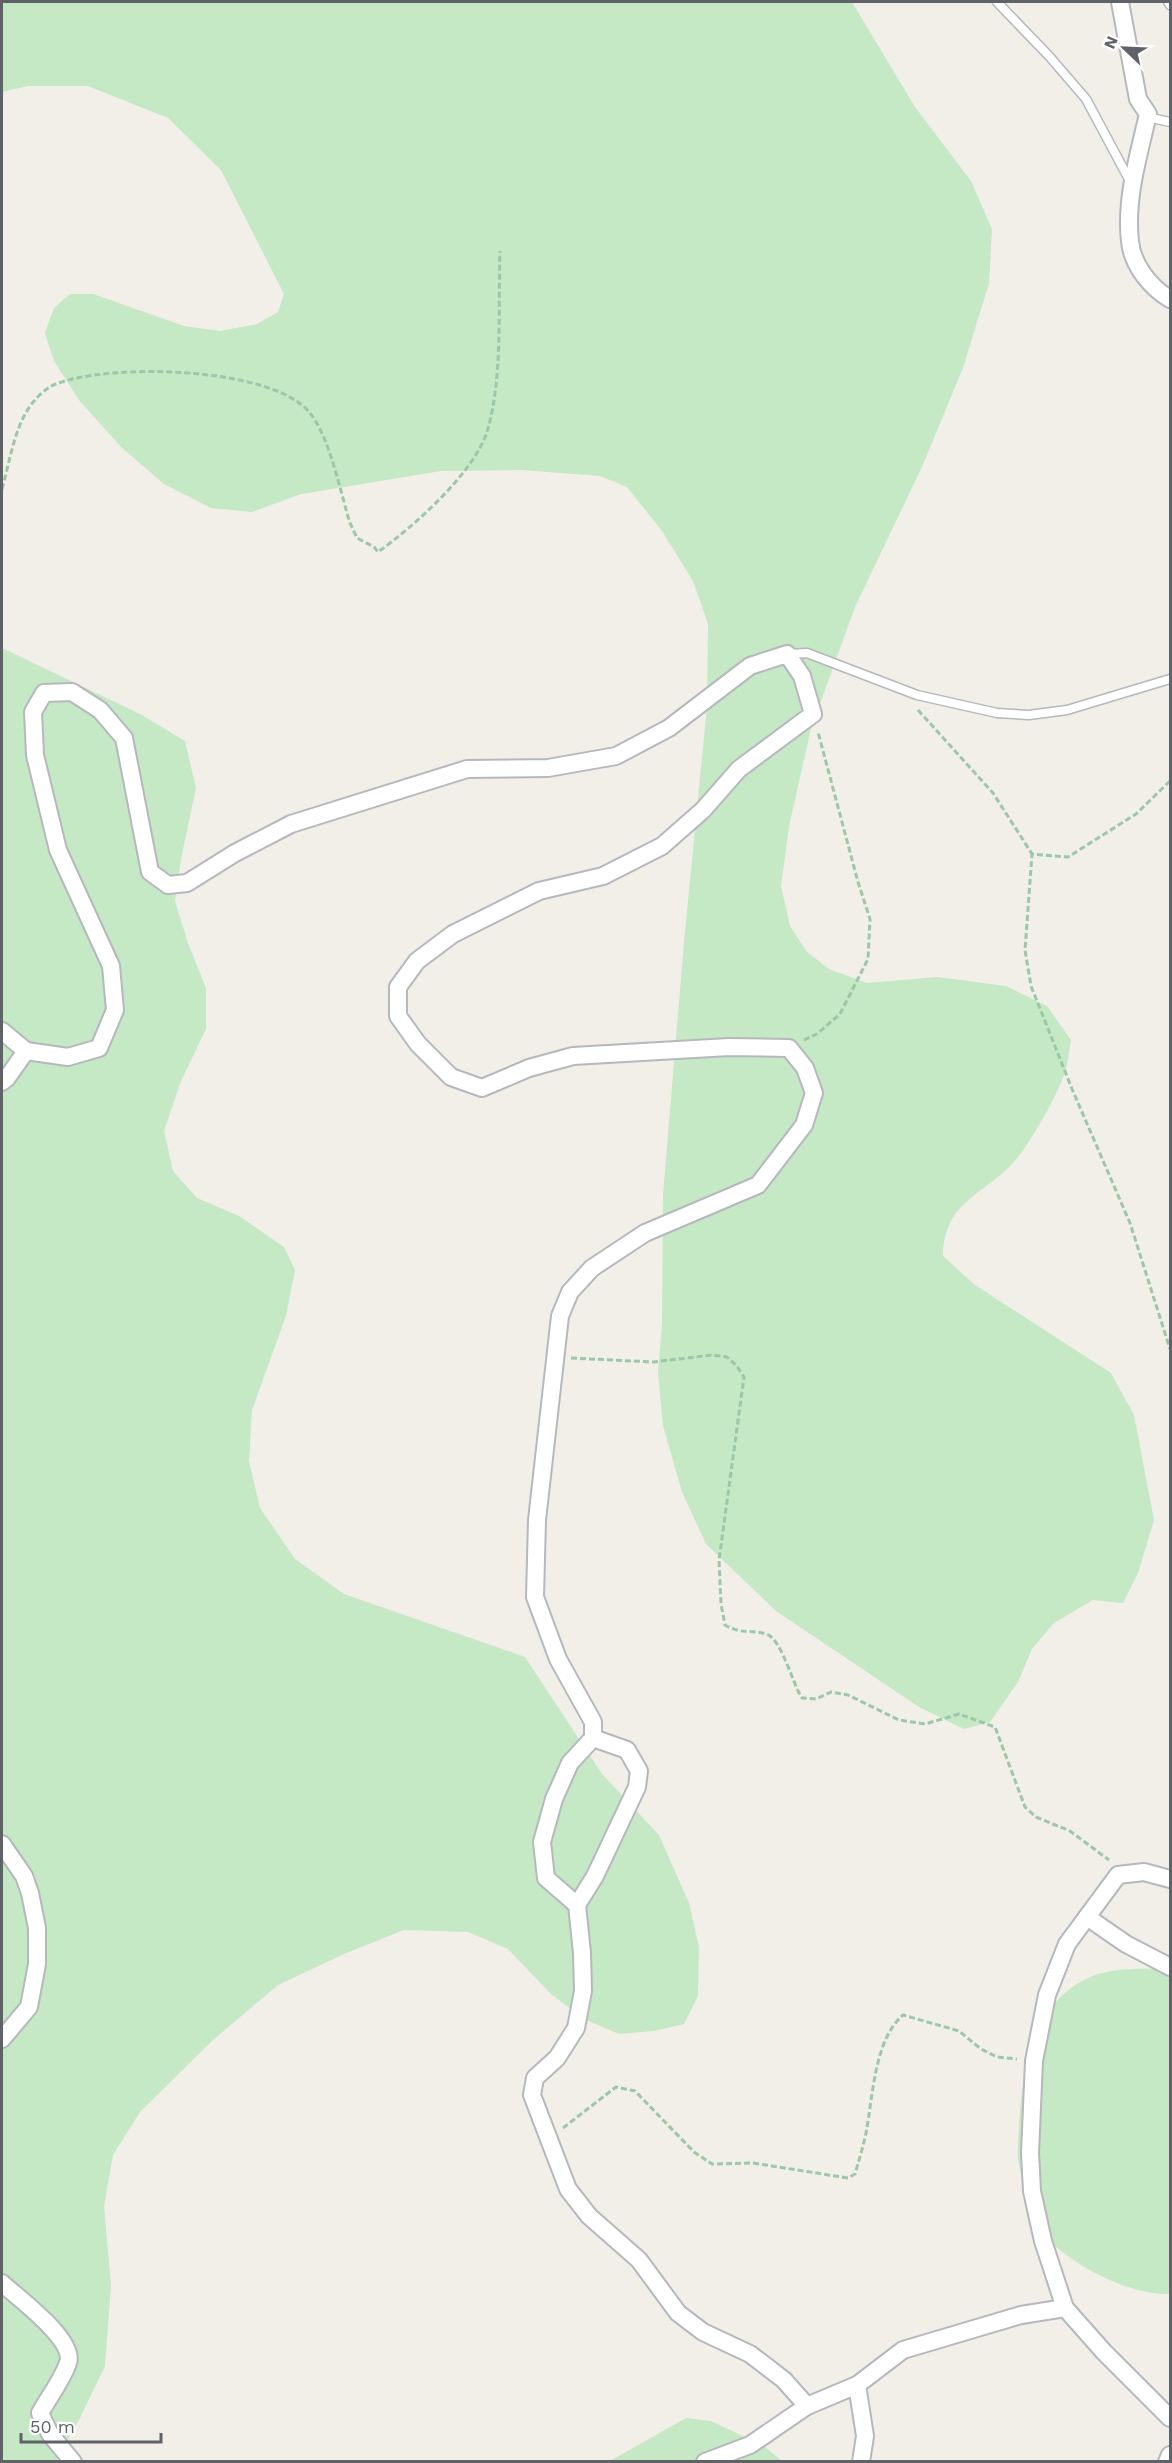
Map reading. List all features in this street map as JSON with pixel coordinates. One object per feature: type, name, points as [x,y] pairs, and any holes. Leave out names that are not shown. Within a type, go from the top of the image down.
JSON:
[{"type":"street","points":[[1120,2],[1128,35],[1138,99],[1148,114],[1130,204],[1130,243],[1140,270],[1156,291],[1170,299]]},
{"type":"street","points":[[2,1031],[26,1051],[68,1057],[99,1048],[115,1010],[111,966],[58,850],[35,755],[33,712],[44,693],[72,692],[100,710],[124,738],[150,872],[168,885],[187,883],[235,853],[291,824],[467,769],[548,768],[616,756],[669,728],[750,666],[787,654],[802,676],[813,714],[739,770],[703,810],[662,846],[603,876],[539,891],[453,934],[417,961],[398,987],[398,1016],[418,1044],[451,1077],[482,1088],[529,1068],[573,1056],[729,1047],[789,1048],[805,1068],[814,1094],[804,1125],[778,1162],[758,1185],[645,1233],[592,1268],[570,1292],[560,1316],[537,1520],[536,1597],[558,1659],[593,1722],[593,1738],[570,1763],[554,1799],[542,1842],[546,1878],[577,1905]]},
{"type":"street","points":[[2,1082],[26,1051]]},
{"type":"street","points":[[593,1738],[627,1750],[639,1771],[637,1787],[596,1876],[577,1905],[583,1991],[576,2028],[557,2058],[535,2078],[532,2095],[568,2189],[589,2216],[639,2260],[678,2313],[703,2332],[750,2354],[784,2380],[807,2406]]},
{"type":"street","points":[[2,1844],[24,1876],[30,1893],[37,1928],[38,1964],[29,2007],[2,2039]]},
{"type":"street","points":[[1170,1879],[1144,1872],[1118,1875],[1067,1944],[1047,1995],[1034,2061],[1030,2153],[1032,2191],[1043,2241],[1065,2308],[1104,2352],[1170,2418]]},
{"type":"street","points":[[1087,1917],[1126,1944],[1170,1967]]},
{"type":"street","points":[[2,2283],[59,2335],[68,2349],[69,2362],[40,2413],[50,2434],[73,2462]]},
{"type":"street","points":[[705,2462],[750,2445],[807,2406],[857,2385],[903,2350],[1020,2315],[1065,2308]]},
{"type":"street","points":[[857,2385],[865,2436],[861,2462]]},
{"type":"street","points":[[1167,2462],[1170,2455]]},
{"type":"lane","points":[[997,2],[1049,56],[1086,99],[1133,188]]},
{"type":"lane","points":[[1148,117],[1170,122]]},
{"type":"lane","points":[[787,654],[807,653],[917,695],[997,713],[1029,715],[1067,710],[1170,679]]},
{"type":"path","points":[[2,489],[15,436],[34,400],[54,385],[92,375],[188,371],[258,384],[295,400],[309,411],[322,430],[350,523],[357,538],[374,547],[378,552],[407,531],[465,470],[486,434],[496,389],[500,251]]},
{"type":"path","points":[[897,686],[993,793],[1032,854],[1025,950],[1030,986],[1071,1089],[1130,1223],[1170,1349]]},
{"type":"path","points":[[789,1048],[817,1034],[840,1014],[868,959],[870,919],[813,714]]},
{"type":"path","points":[[1032,854],[1068,857],[1136,814],[1170,781]]},
{"type":"path","points":[[555,1357],[652,1362],[712,1355],[727,1358],[736,1365],[744,1377],[719,1560],[721,1604],[725,1625],[737,1631],[767,1634],[776,1640],[802,1698],[816,1699],[831,1692],[848,1695],[899,1720],[925,1724],[959,1714],[995,1727],[1025,1806],[1036,1817],[1070,1831],[1109,1859],[1118,1875]]},
{"type":"path","points":[[549,2138],[616,2087],[625,2087],[636,2091],[694,2152],[712,2164],[753,2163],[848,2178],[855,2174],[866,2134],[878,2059],[896,2020],[903,2015],[959,2031],[981,2049],[997,2057],[1034,2061]]},
{"type":"green space","points":[[2,2],[852,2],[915,107],[971,181],[992,229],[989,283],[963,368],[921,469],[855,607],[811,729],[789,826],[781,886],[790,926],[807,952],[829,969],[867,983],[937,977],[1006,986],[1047,1006],[1071,1040],[1061,1082],[1037,1128],[1024,1149],[1006,1170],[959,1209],[945,1237],[943,1256],[975,1285],[1111,1373],[1134,1415],[1154,1520],[1138,1573],[1123,1603],[1093,1600],[1054,1623],[1032,1649],[1018,1682],[990,1722],[964,1729],[919,1707],[776,1611],[706,1544],[682,1492],[663,1426],[658,1372],[662,1323],[663,1195],[707,706],[708,624],[693,581],[662,531],[627,487],[600,476],[522,470],[441,471],[301,494],[252,512],[211,508],[164,484],[121,447],[79,400],[54,361],[45,333],[54,308],[70,294],[93,294],[184,326],[220,331],[257,324],[278,312],[284,294],[221,170],[168,118],[88,86],[28,86],[2,92]]},
{"type":"green space","points":[[2,648],[140,714],[185,741],[196,788],[175,901],[188,943],[206,988],[206,1029],[181,1081],[164,1131],[173,1171],[197,1198],[239,1216],[284,1247],[295,1270],[286,1316],[252,1410],[249,1461],[260,1508],[295,1559],[344,1594],[525,1657],[602,1774],[659,1835],[689,1903],[699,1947],[698,1996],[684,2024],[654,2031],[619,2034],[584,2019],[551,1994],[508,1949],[468,1932],[404,1930],[344,1954],[278,1985],[213,2040],[140,2112],[113,2155],[104,2206],[111,2285],[105,2366],[80,2418],[55,2462],[2,2461]]},
{"type":"green space","points":[[1125,1969],[1170,1969],[1170,2294],[1134,2289],[1114,2282],[1076,2262],[1059,2250],[1034,2223],[1031,2216],[1019,2166],[1018,2149],[1027,2064],[1041,2025],[1051,2008],[1065,1993],[1092,1976]]},
{"type":"green space","points":[[686,2418],[711,2421],[764,2446],[782,2461],[608,2462]]}]
